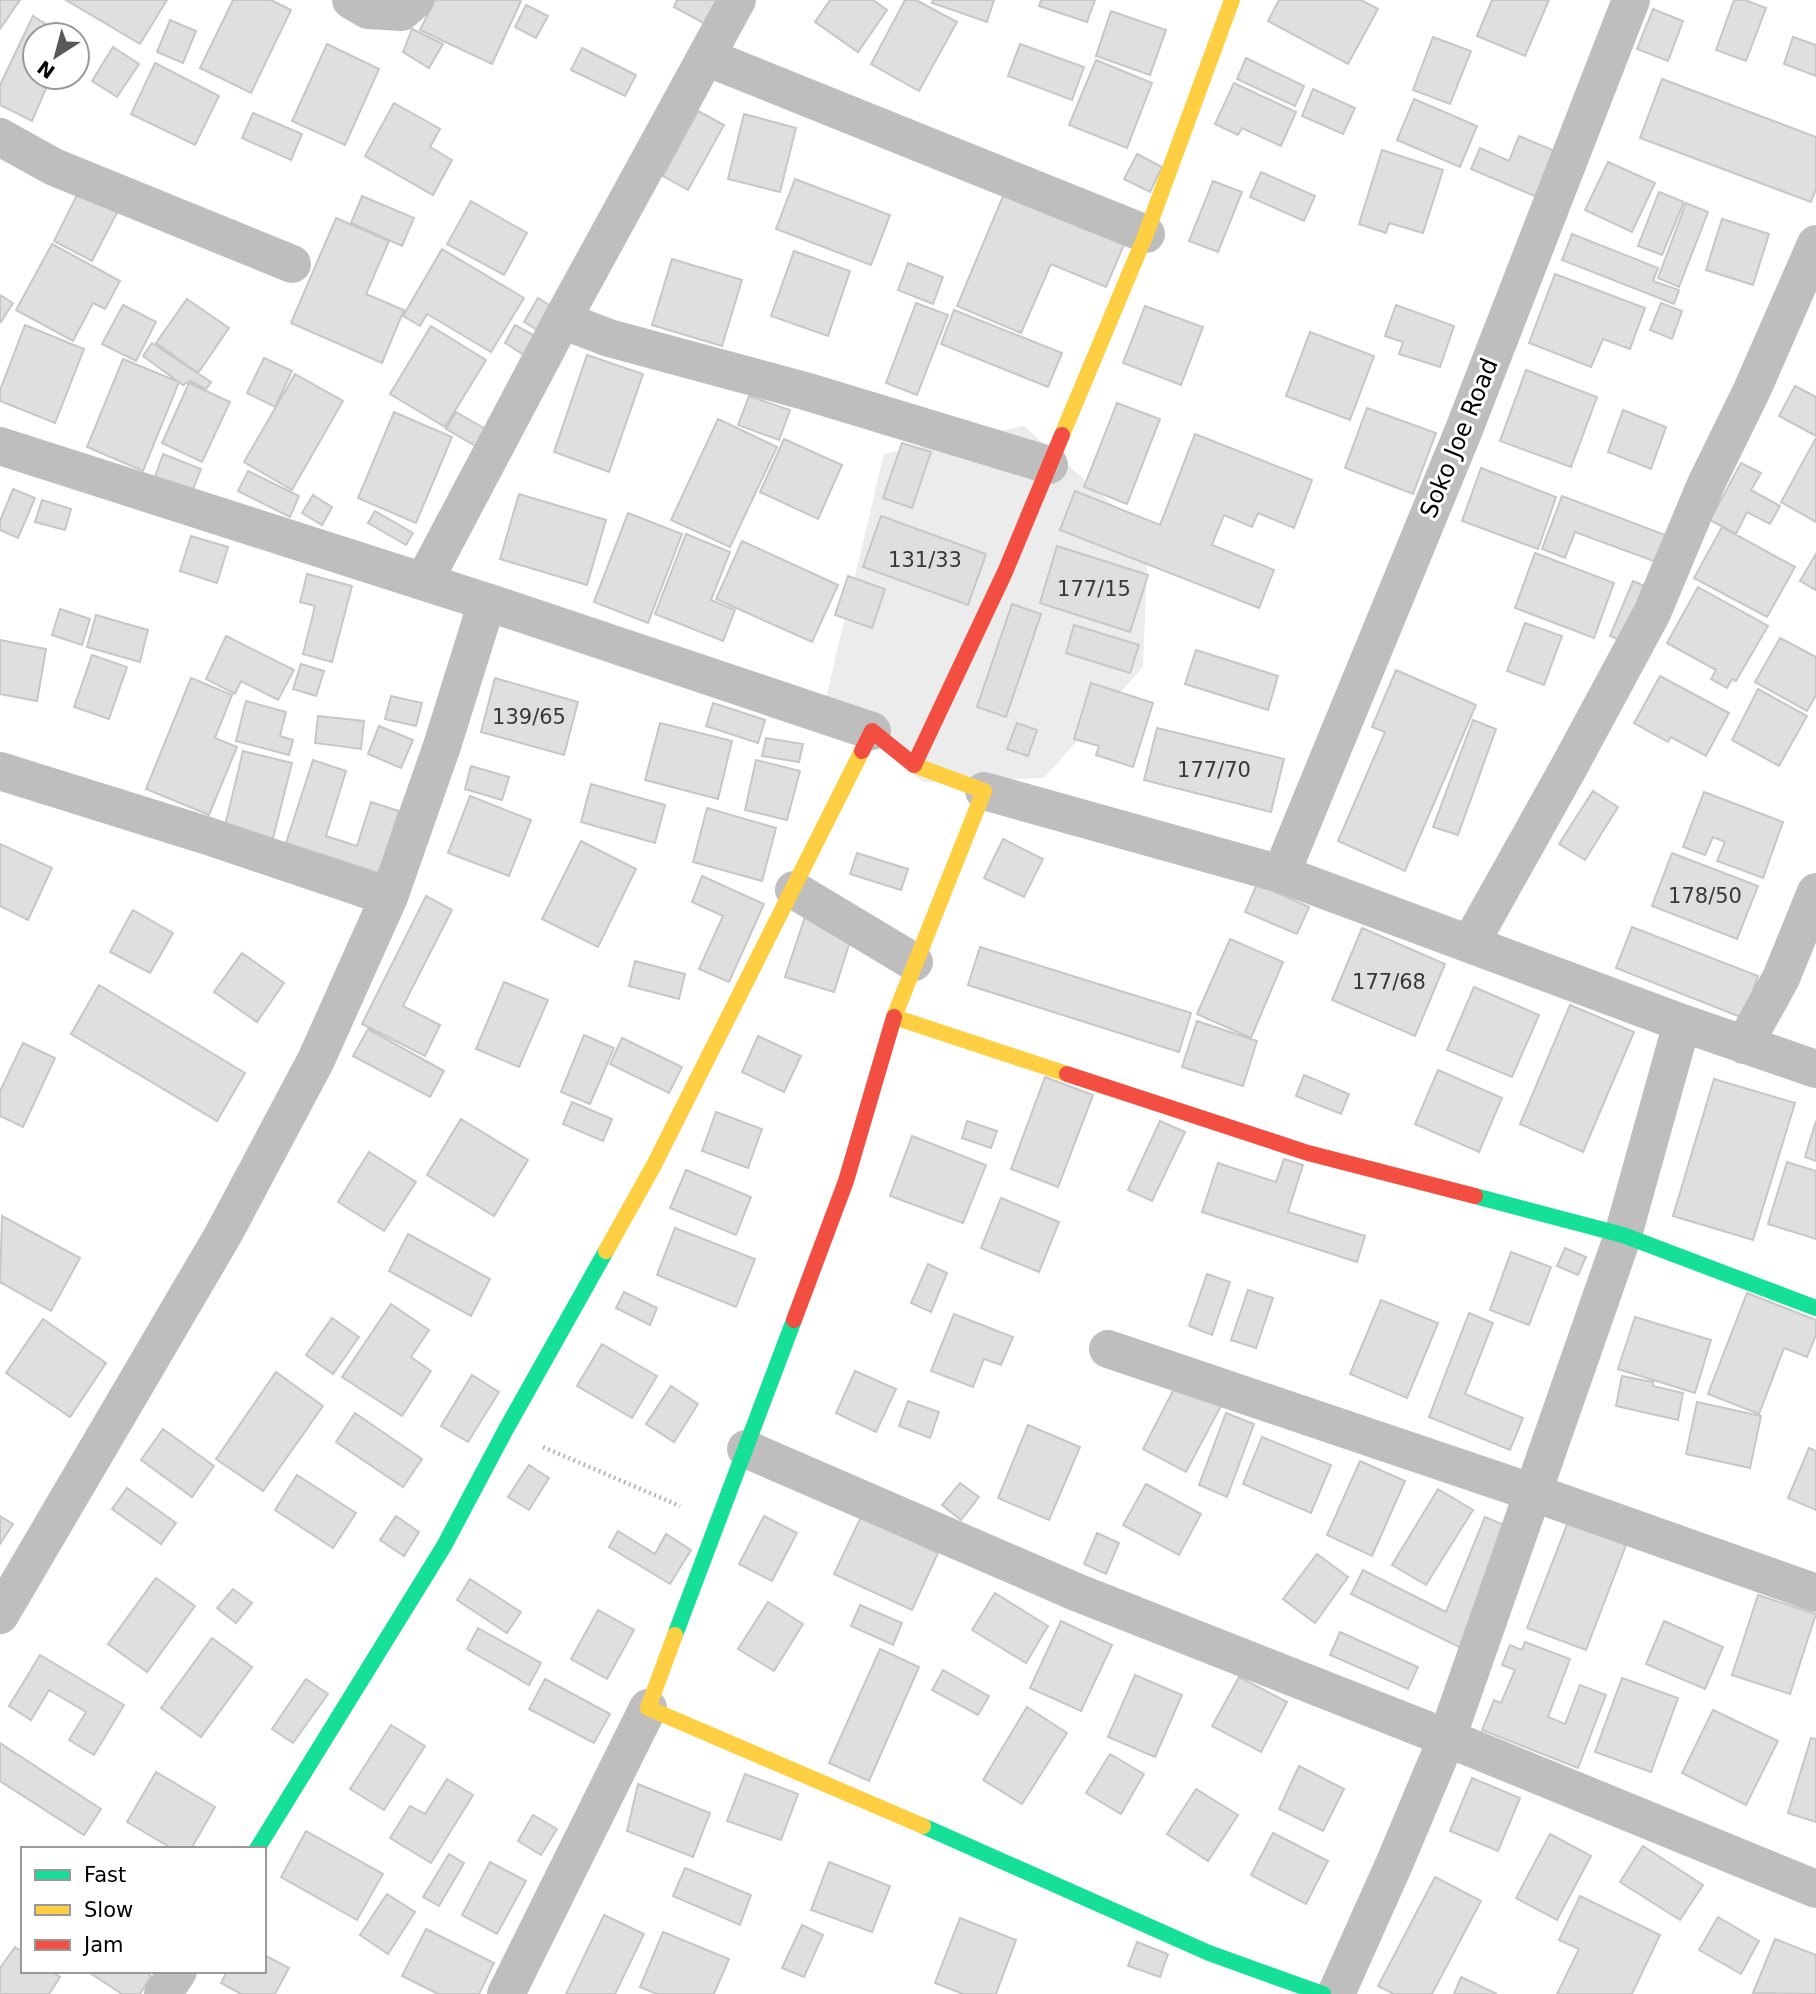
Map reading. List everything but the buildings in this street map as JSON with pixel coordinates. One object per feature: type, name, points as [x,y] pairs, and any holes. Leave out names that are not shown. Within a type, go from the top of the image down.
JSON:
[{"type":"street","points":[[351,0],[368,10],[401,12],[415,0]]},
{"type":"street","points":[[424,581],[562,320],[737,0]]},
{"type":"street","points":[[914,765],[1005,572],[1146,234],[1232,0]]},
{"type":"street","name":"Soko Joe Road","points":[[1281,874],[1462,432],[1631,0]]},
{"type":"street","points":[[706,57],[1146,234]]},
{"type":"street","points":[[0,137],[54,167],[292,264],[282,260]]},
{"type":"street","points":[[1470,944],[1652,613],[1706,484],[1752,390],[1816,244]]},
{"type":"street","points":[[562,320],[609,338],[806,391],[1049,464]]},
{"type":"street","points":[[0,446],[424,581],[872,731],[914,765],[984,790],[1281,874],[1682,1023],[1816,1069]]},
{"type":"street","points":[[0,1615],[223,1235],[316,1060],[389,897],[442,746],[487,602]]},
{"type":"street","points":[[258,1847],[444,1546],[654,1165],[872,731]]},
{"type":"street","points":[[0,771],[205,835],[389,897]]},
{"type":"street","points":[[506,1994],[648,1708],[716,1521],[746,1449],[846,1181],[894,1017],[984,790]]},
{"type":"street","points":[[794,890],[915,962]]},
{"type":"street","points":[[1744,1045],[1781,978],[1816,892]]},
{"type":"street","points":[[894,1017],[1308,1153],[1623,1236],[1816,1308]]},
{"type":"street","points":[[1336,1994],[1447,1738],[1623,1236],[1682,1023]]},
{"type":"street","points":[[1108,1349],[1534,1493],[1816,1593]]},
{"type":"street","points":[[746,1449],[1076,1592],[1447,1738],[1816,1889]]},
{"type":"street","points":[[648,1708],[938,1832],[1209,1953],[1323,1994]]},
{"type":"street","points":[[163,1994],[177,1973]]},
{"type":"path","points":[[505,1431],[716,1521]]},
{"type":"shaded area","points":[[1024,426],[1148,536],[1143,667],[1044,778],[923,782],[824,706],[884,454]]},
{"type":"traffic: fast","points":[[1475,1196],[1623,1235],[1816,1308]]},
{"type":"traffic: fast","points":[[258,1847],[444,1546],[606,1251]]},
{"type":"traffic: fast","points":[[675,1635],[794,1320]]},
{"type":"traffic: fast","points":[[923,1826],[1209,1953],[1323,1994]]},
{"type":"traffic: slow","points":[[1062,435],[1146,234],[1232,0]]},
{"type":"traffic: slow","points":[[606,1251],[654,1165],[862,751]]},
{"type":"traffic: slow","points":[[914,765],[984,791],[894,1017],[1067,1074]]},
{"type":"traffic: slow","points":[[675,1635],[648,1708],[923,1826]]},
{"type":"traffic: jam","points":[[862,751],[872,731],[914,765],[1005,572],[1062,435]]},
{"type":"traffic: jam","points":[[794,1320],[846,1181],[894,1017]]},
{"type":"traffic: jam","points":[[1067,1074],[1308,1153],[1475,1196]]}]
